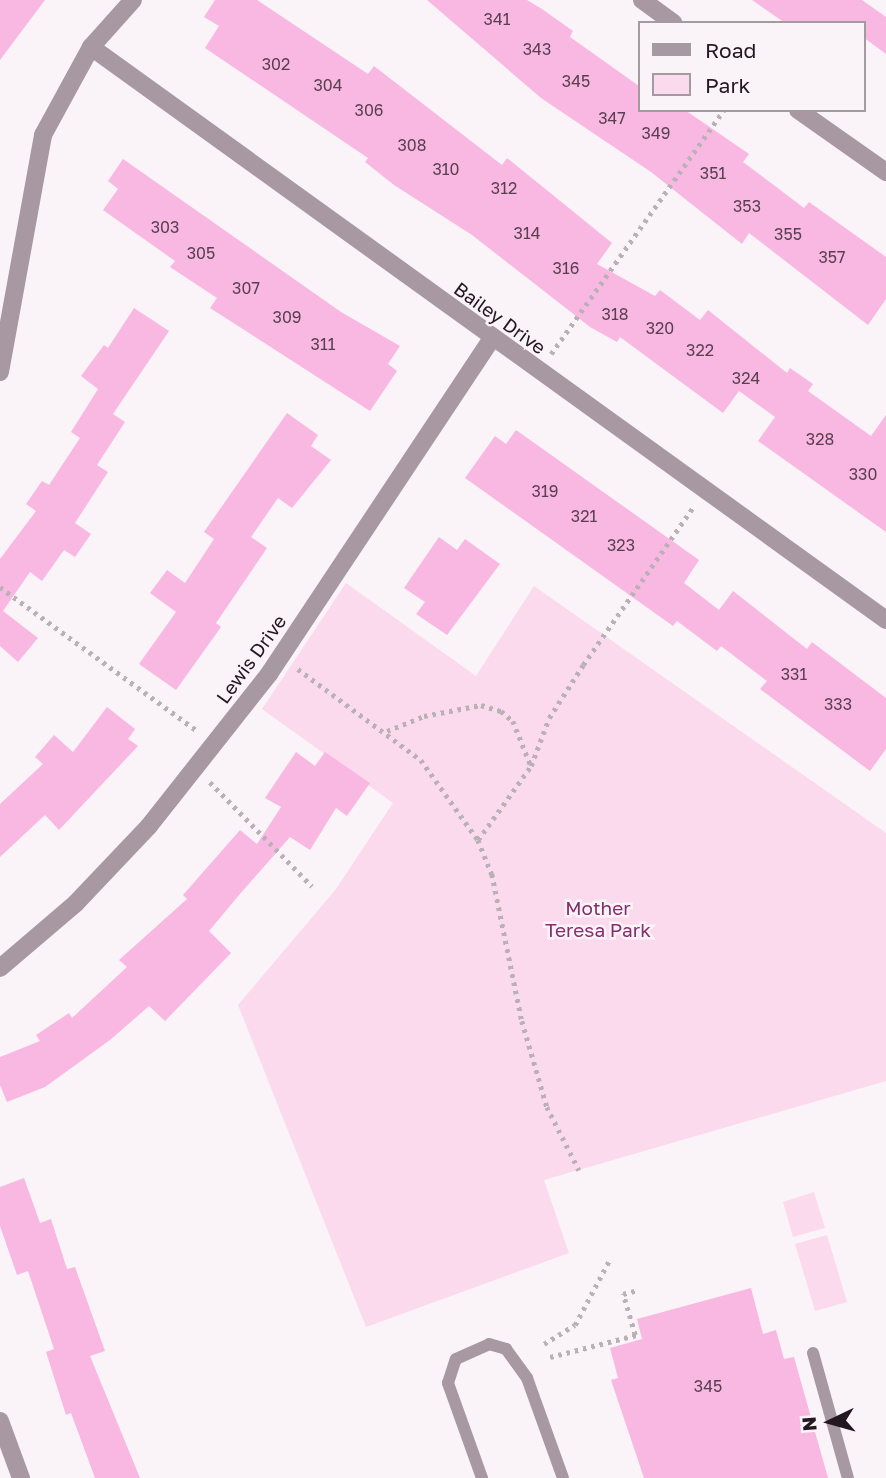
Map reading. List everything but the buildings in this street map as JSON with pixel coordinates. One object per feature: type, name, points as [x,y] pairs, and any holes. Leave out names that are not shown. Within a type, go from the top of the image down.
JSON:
[{"type":"street","points":[[0,372],[43,135],[91,47],[133,0]]},
{"type":"street","points":[[642,0],[671,21]]},
{"type":"street","name":"Bailey Drive","points":[[91,47],[886,620]]},
{"type":"street","points":[[802,112],[886,172]]},
{"type":"street","name":"Lewis Drive","points":[[0,968],[76,903],[149,826],[214,743],[278,661],[492,338]]},
{"type":"street","points":[[0,1421],[21,1478]]},
{"type":"lane","points":[[482,1478],[448,1383],[456,1359],[489,1344],[506,1349],[527,1378],[563,1478]]},
{"type":"lane","points":[[813,1353],[848,1478]]},
{"type":"path","points":[[539,372],[723,112]]},
{"type":"path","points":[[478,839],[531,766],[548,718],[704,491]]},
{"type":"path","points":[[0,587],[214,743]]},
{"type":"path","points":[[278,661],[301,671],[326,694],[387,731],[440,781],[478,839],[492,874],[522,1021],[547,1107],[579,1170]]},
{"type":"path","points":[[387,731],[424,716],[481,705],[501,711],[513,721],[531,766]]},
{"type":"path","points":[[195,766],[312,886]]},
{"type":"path","points":[[544,1344],[575,1325],[610,1259]]},
{"type":"path","points":[[550,1357],[638,1334],[623,1294],[638,1290]]},
{"type":"green space","name":"Mother Teresa Park","points":[[346,583],[476,676],[534,586],[886,833],[886,1081],[544,1180],[569,1253],[366,1327],[238,1005],[336,889],[393,803],[262,709]]},
{"type":"green space","points":[[814,1192],[825,1228],[793,1237],[783,1202]]},
{"type":"green space","points":[[827,1235],[847,1302],[815,1311],[795,1244]]}]
